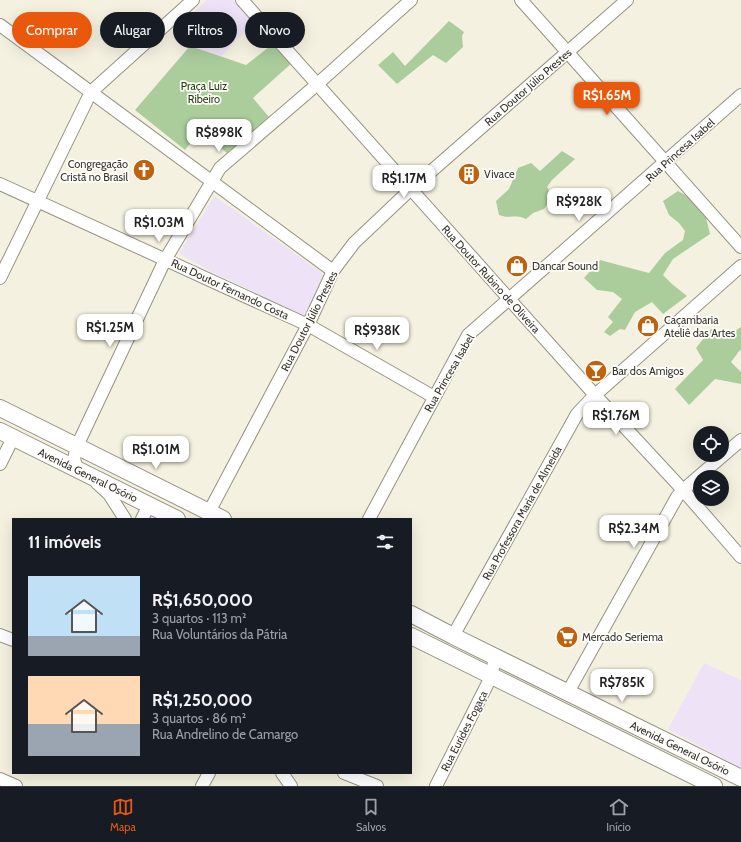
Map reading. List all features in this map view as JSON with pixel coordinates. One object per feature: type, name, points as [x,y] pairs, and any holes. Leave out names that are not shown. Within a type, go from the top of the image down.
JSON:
[{"type":"main road","name":"Avenida General Osório","points":[[0,408],[216,516]]},
{"type":"main road","name":"Avenida General Osório","points":[[7,434],[83,472],[145,512],[172,518]]},
{"type":"main road","name":"Avenida General Osório","points":[[412,615],[741,778]]},
{"type":"main road","name":"Avenida General Osório","points":[[412,636],[714,786]]},
{"type":"street","points":[[0,278],[91,92],[193,0]]},
{"type":"street","name":"Rua Doutor Rubino de Oliveira","points":[[242,0],[595,395],[683,490],[741,557]]},
{"type":"street","points":[[124,518],[109,494],[83,472],[74,459],[77,446],[165,260],[220,168],[411,0]]},
{"type":"street","points":[[521,0],[741,247]]},
{"type":"street","name":"Rua Doutor Júlio Prestes","points":[[216,516],[333,271],[354,242],[411,189],[627,0]]},
{"type":"street","points":[[0,25],[333,271]]},
{"type":"street","name":"Rua Princesa Isabel","points":[[370,518],[468,335],[741,95]]},
{"type":"street","name":"Rua Doutor Fernando Costa","points":[[0,184],[308,325],[434,397]]},
{"type":"street","name":"Rua Professora Maria de Almeida","points":[[453,636],[578,414],[595,395],[741,266]]},
{"type":"street","points":[[0,464],[7,434]]},
{"type":"street","points":[[568,692],[677,497],[683,490],[741,440]]},
{"type":"street","points":[[0,635],[12,640]]},
{"type":"street","points":[[490,654],[494,662],[492,675]]},
{"type":"street","name":"Rua Eurides Fogaça","points":[[436,786],[492,675]]},
{"type":"street","points":[[202,786],[208,774]]},
{"type":"street","points":[[283,774],[290,785]]},
{"type":"street","points":[[290,785],[294,774]]},
{"type":"street","points":[[347,774],[377,786]]},
{"type":"street","points":[[0,779],[16,786]]},
{"type":"shaded area","points":[[207,0],[233,0],[245,14],[245,31],[237,40],[237,12],[194,12]]},
{"type":"shaded area","points":[[195,48],[229,48],[213,65]]},
{"type":"shaded area","points":[[216,197],[322,273],[322,278],[307,314],[302,315],[212,272],[181,255],[180,252],[213,198]]},
{"type":"shaded area","points":[[704,663],[741,680],[741,768],[668,729]]},
{"type":"green space","points":[[449,21],[464,32],[462,36],[463,47],[446,63],[433,55],[397,84],[378,65],[393,52],[405,66]]},
{"type":"green space","name":"Praça Luiz Ribeiro","points":[[188,48],[196,48],[246,65],[268,48],[279,48],[293,62],[253,98],[269,117],[227,153],[200,131],[185,150],[135,110]]},
{"type":"green space","points":[[562,151],[575,159],[552,180],[547,187],[553,197],[544,209],[533,213],[526,219],[499,215],[496,201],[509,189],[518,168],[531,163],[540,171]]},
{"type":"green space","points":[[678,191],[703,205],[710,234],[673,259],[663,275],[687,296],[663,314],[652,302],[635,312],[625,330],[620,329],[610,336],[604,332],[613,322],[608,317],[622,299],[613,292],[597,290],[584,278],[600,260],[649,273],[665,253],[683,240],[685,231],[679,223],[669,215],[663,201]]},
{"type":"green space","points":[[741,327],[741,351],[740,350],[731,362],[741,372],[741,384],[715,379],[689,405],[675,389],[703,360],[696,348],[711,329],[720,334],[726,335]]},
{"type":"place","name":"Congregação Cristã no Brasil","points":[[144,170]]},
{"type":"place","name":"Vivace","points":[[469,174]]},
{"type":"place","name":"Dancar Sound","points":[[517,266]]},
{"type":"place","name":"Caçambaria Ateliê das Artes","points":[[648,326]]},
{"type":"place","name":"Bar dos Amigos","points":[[596,371]]},
{"type":"place","name":"Mercado Seriema","points":[[567,637]]}]
